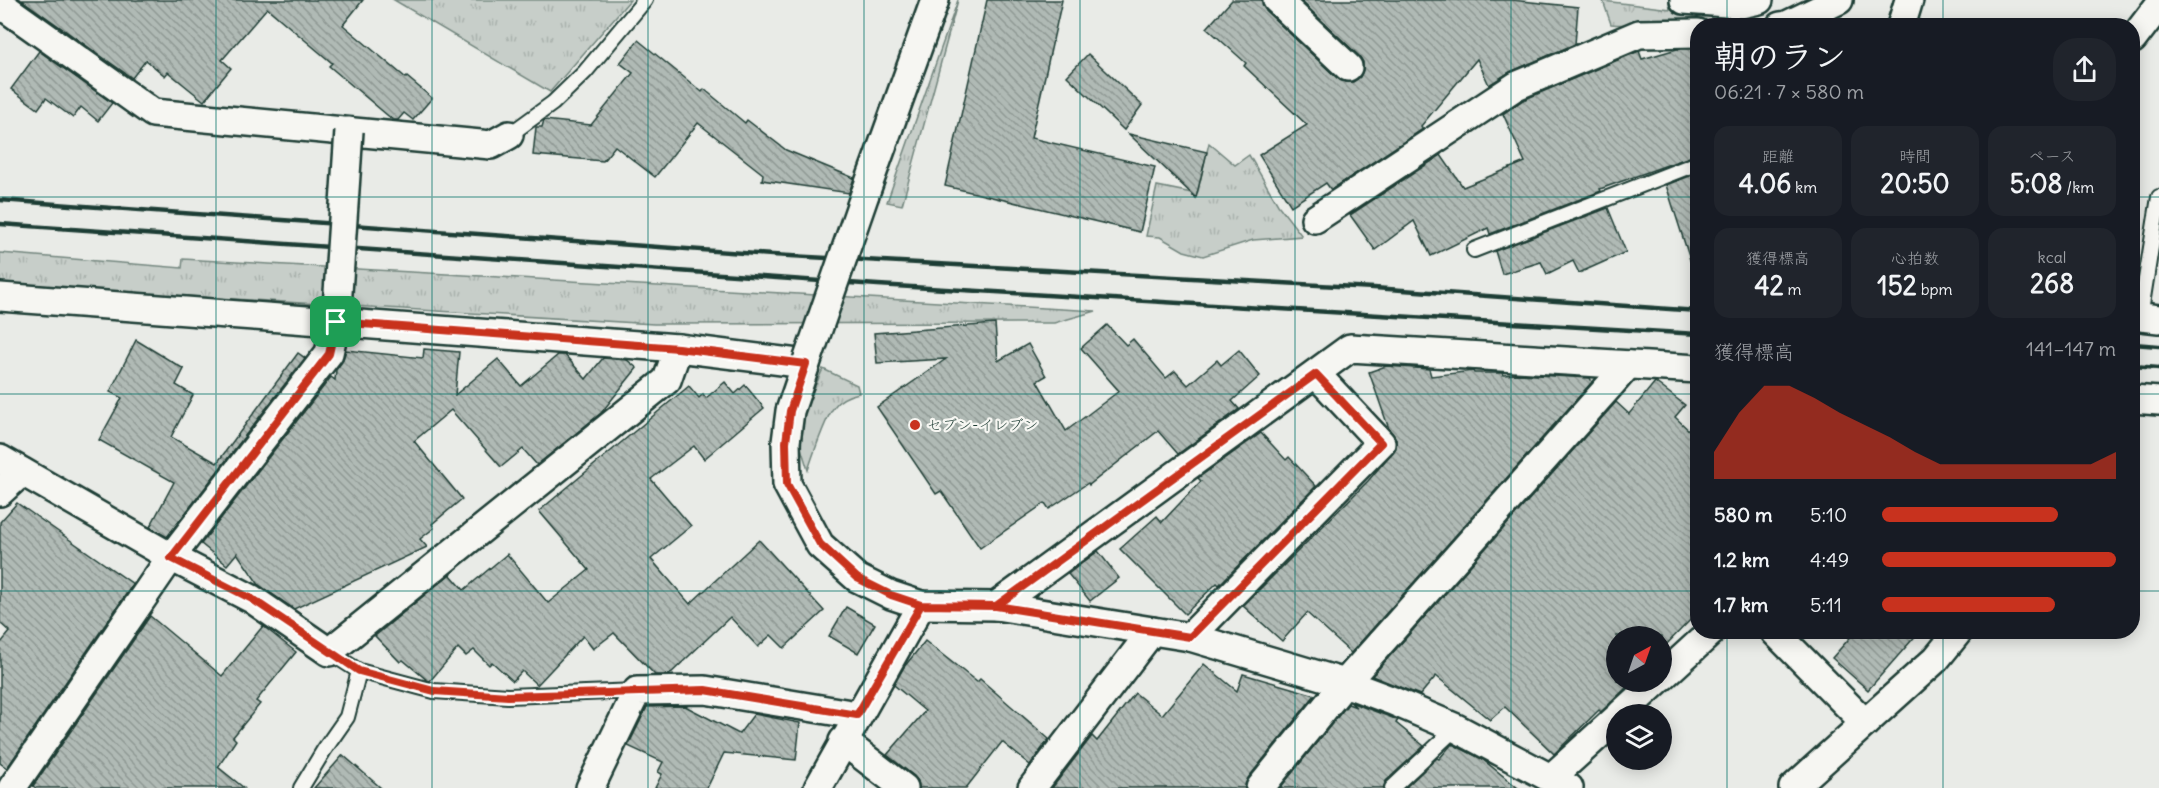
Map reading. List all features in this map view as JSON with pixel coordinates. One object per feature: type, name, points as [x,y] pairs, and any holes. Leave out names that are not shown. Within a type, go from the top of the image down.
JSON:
[{"type":"street","points":[[935,0],[790,411],[786,442],[787,484],[820,544],[857,578],[891,595],[921,605],[996,606],[1190,637],[1345,683],[1456,728],[1560,783],[1606,731]]},
{"type":"street","points":[[1277,0],[1348,67]]},
{"type":"street","points":[[1684,0],[1748,10]]},
{"type":"street","points":[[1802,18],[1839,0]]},
{"type":"street","points":[[1903,18],[1909,0]]},
{"type":"street","points":[[0,4],[153,113],[491,145],[509,135]]},
{"type":"street","points":[[2140,30],[2159,5]]},
{"type":"street","points":[[1315,219],[1516,86],[1639,34],[1690,33]]},
{"type":"street","points":[[12,788],[171,558],[329,354],[336,322],[349,131]]},
{"type":"street","points":[[0,297],[678,348],[806,364]]},
{"type":"street","points":[[0,492],[11,466],[171,558],[252,599],[329,652],[667,380],[678,348]]},
{"type":"street","points":[[996,606],[1350,348],[1690,369]]},
{"type":"street","points":[[1260,788],[1345,683],[1628,365]]},
{"type":"street","points":[[1190,637],[1381,443],[1316,374]]},
{"type":"street","points":[[2140,400],[2159,401]]},
{"type":"street","points":[[818,788],[857,715],[921,605]]},
{"type":"street","points":[[1032,788],[1152,631]]},
{"type":"street","points":[[1672,668],[1704,639]]},
{"type":"street","points":[[1782,639],[1865,723]]},
{"type":"street","points":[[1794,788],[1936,659],[1952,639]]},
{"type":"street","points":[[590,788],[637,691],[705,690],[857,715]]},
{"type":"street","points":[[1632,704],[1646,692]]},
{"type":"street","points":[[843,741],[904,788]]},
{"type":"lane","points":[[509,135],[553,103],[585,72],[645,0]]},
{"type":"lane","points":[[1474,250],[1690,166]]},
{"type":"lane","points":[[2144,318],[2159,197]]},
{"type":"lane","points":[[329,652],[359,671],[434,691],[508,696],[637,691]]},
{"type":"lane","points":[[301,788],[347,717],[359,671]]},
{"type":"lane","points":[[1392,788],[1456,728]]},
{"type":"green space","points":[[394,0],[630,0],[550,92]]},
{"type":"green space","points":[[958,0],[902,205],[887,202]]},
{"type":"green space","points":[[1603,1],[1722,15],[1724,18],[1690,18],[1690,23],[1611,24]]},
{"type":"green space","points":[[1209,143],[1235,165],[1249,155],[1278,205],[1302,236],[1253,240],[1203,256],[1184,251],[1160,237],[1146,236],[1157,186],[1197,194]]},
{"type":"green space","points":[[0,253],[182,268],[183,259],[1096,311],[1054,323],[654,324],[0,285]]},
{"type":"green space","points":[[823,369],[857,385],[859,393],[842,399],[834,407],[823,428],[808,470],[801,448],[805,408]]},
{"type":"building","points":[[22,0],[363,0],[343,25],[432,98],[413,120],[404,113],[398,120],[393,120],[329,66],[332,63],[267,8],[222,60],[231,68],[204,101],[168,72],[165,76],[146,60],[132,78]]},
{"type":"building","points":[[987,0],[1062,0],[1031,138],[1155,167],[1140,232],[945,186]]},
{"type":"building","points":[[1232,0],[1262,0],[1266,11],[1337,78],[1345,82],[1353,82],[1360,77],[1363,62],[1300,0],[1512,0],[1578,7],[1575,44],[1510,72],[1489,85],[1477,59],[1421,126],[1423,129],[1331,190],[1326,183],[1291,206],[1259,155],[1307,125],[1244,66],[1246,63],[1207,28]]},
{"type":"building","points":[[638,40],[702,92],[704,89],[745,123],[747,120],[786,150],[854,178],[849,193],[762,180],[763,174],[698,123],[655,177],[615,146],[603,161],[533,155],[536,127],[542,127],[544,120],[591,125],[633,73],[620,63]]},
{"type":"building","points":[[1677,49],[1690,49],[1690,157],[1600,189],[1601,191],[1490,234],[1488,228],[1431,256],[1414,221],[1375,250],[1350,215],[1441,155],[1463,187],[1525,162],[1503,114],[1523,100],[1639,51],[1642,59]]},
{"type":"building","points":[[39,51],[112,103],[98,121],[81,107],[73,118],[46,98],[38,109],[11,89]]},
{"type":"building","points":[[1088,54],[1142,105],[1124,130],[1067,76]]},
{"type":"building","points":[[1129,134],[1207,152],[1196,198]]},
{"type":"building","points":[[1690,176],[1690,260],[1666,185]]},
{"type":"building","points":[[1608,208],[1626,252],[1579,273],[1573,261],[1547,274],[1541,262],[1502,274],[1495,251]]},
{"type":"building","points":[[995,324],[998,361],[1028,344],[1046,376],[1037,381],[1066,431],[1119,391],[1081,348],[1107,325],[1126,345],[1133,339],[1166,378],[1175,371],[1188,385],[1217,360],[1221,365],[1239,350],[1260,376],[1232,401],[1239,409],[1178,454],[1158,431],[1089,485],[1088,483],[1049,509],[1045,503],[980,548],[941,491],[936,494],[877,407],[946,359],[877,363],[874,333]]},
{"type":"building","points":[[136,340],[184,369],[176,385],[193,395],[171,437],[217,463],[298,353],[305,358],[167,537],[150,527],[174,482],[99,440],[122,398],[110,392]]},
{"type":"building","points":[[424,349],[459,352],[455,395],[498,359],[521,386],[558,355],[565,355],[586,379],[603,358],[627,360],[637,368],[601,413],[537,465],[523,449],[501,467],[451,410],[414,441],[462,499],[432,524],[434,528],[420,539],[427,547],[294,609],[259,585],[237,553],[227,565],[201,544],[331,377],[335,380],[336,370],[346,350],[423,358]]},
{"type":"building","points":[[1386,366],[1429,369],[1431,376],[1473,371],[1474,373],[1502,373],[1503,375],[1590,378],[1592,382],[1351,653],[1307,613],[1282,641],[1243,606],[1368,481],[1396,448],[1396,439],[1389,429],[1369,372]]},
{"type":"building","points":[[725,382],[735,394],[745,385],[764,408],[704,459],[694,446],[651,479],[691,526],[651,559],[690,604],[759,540],[824,611],[784,648],[771,635],[758,647],[730,617],[669,675],[655,675],[614,633],[593,649],[583,636],[537,685],[522,671],[513,681],[492,662],[489,665],[474,650],[466,656],[458,648],[430,681],[403,660],[400,662],[375,636],[450,574],[464,590],[507,554],[548,603],[589,570],[539,511],[689,386],[699,398],[703,394],[706,398]]},
{"type":"building","points":[[1655,382],[1685,405],[1675,417],[1690,431],[1690,620],[1672,639],[1672,626],[1606,626],[1606,692],[1622,692],[1609,704],[1606,704],[1601,712],[1599,710],[1554,754],[1505,707],[1490,720],[1436,676],[1420,695],[1372,676],[1616,402],[1629,414]]},
{"type":"building","points":[[1261,433],[1286,460],[1289,457],[1316,486],[1219,585],[1217,583],[1185,614],[1120,549],[1157,516],[1162,522],[1201,481],[1198,478]]},
{"type":"building","points":[[17,503],[133,584],[7,768],[0,763],[0,644],[10,632],[0,623],[0,522]]},
{"type":"building","points":[[1098,551],[1119,578],[1090,601],[1068,574]]},
{"type":"building","points":[[846,607],[875,624],[858,653],[829,636]]},
{"type":"building","points":[[150,616],[222,676],[263,626],[296,652],[256,701],[260,704],[233,737],[236,740],[218,767],[244,788],[36,788],[33,786]]},
{"type":"building","points":[[1849,639],[1913,639],[1868,690],[1832,658]]},
{"type":"building","points":[[925,641],[977,682],[980,679],[1049,739],[1030,765],[1002,742],[966,788],[919,788],[914,776],[887,755],[925,711],[894,685],[904,667]]},
{"type":"building","points":[[1204,664],[1237,691],[1243,674],[1315,695],[1248,778],[1245,788],[1052,788],[1092,736],[1097,741],[1135,693],[1162,715]]},
{"type":"building","points":[[1350,702],[1398,720],[1396,723],[1424,746],[1386,781],[1383,788],[1280,788],[1348,704],[1356,707]]},
{"type":"building","points":[[685,706],[739,734],[754,714],[800,723],[796,760],[724,753],[707,788],[655,788],[662,774],[658,772],[663,762],[628,746],[647,707]]},
{"type":"building","points":[[1452,744],[1482,759],[1518,788],[1405,788],[1437,758],[1439,759]]},
{"type":"building","points":[[343,755],[381,788],[314,788]]},
{"type":"railway","points":[[0,200],[772,255],[1374,288],[1690,310]]},
{"type":"railway","points":[[0,224],[878,285],[1690,334]]},
{"type":"railway","points":[[2140,345],[2159,346]]},
{"type":"railway","points":[[2140,367],[2159,368]]},
{"type":"place","name":"セブン-イレブン","points":[[915,425]]},
{"type":"route","points":[[336,322],[329,354],[171,558],[252,599],[359,671],[434,691],[508,696],[705,690],[857,715],[921,605],[996,606],[1190,637],[1381,443],[1316,374],[996,606],[921,605],[891,595],[857,578],[820,544],[787,484],[786,442],[790,411],[806,364],[678,348],[336,322]]}]
